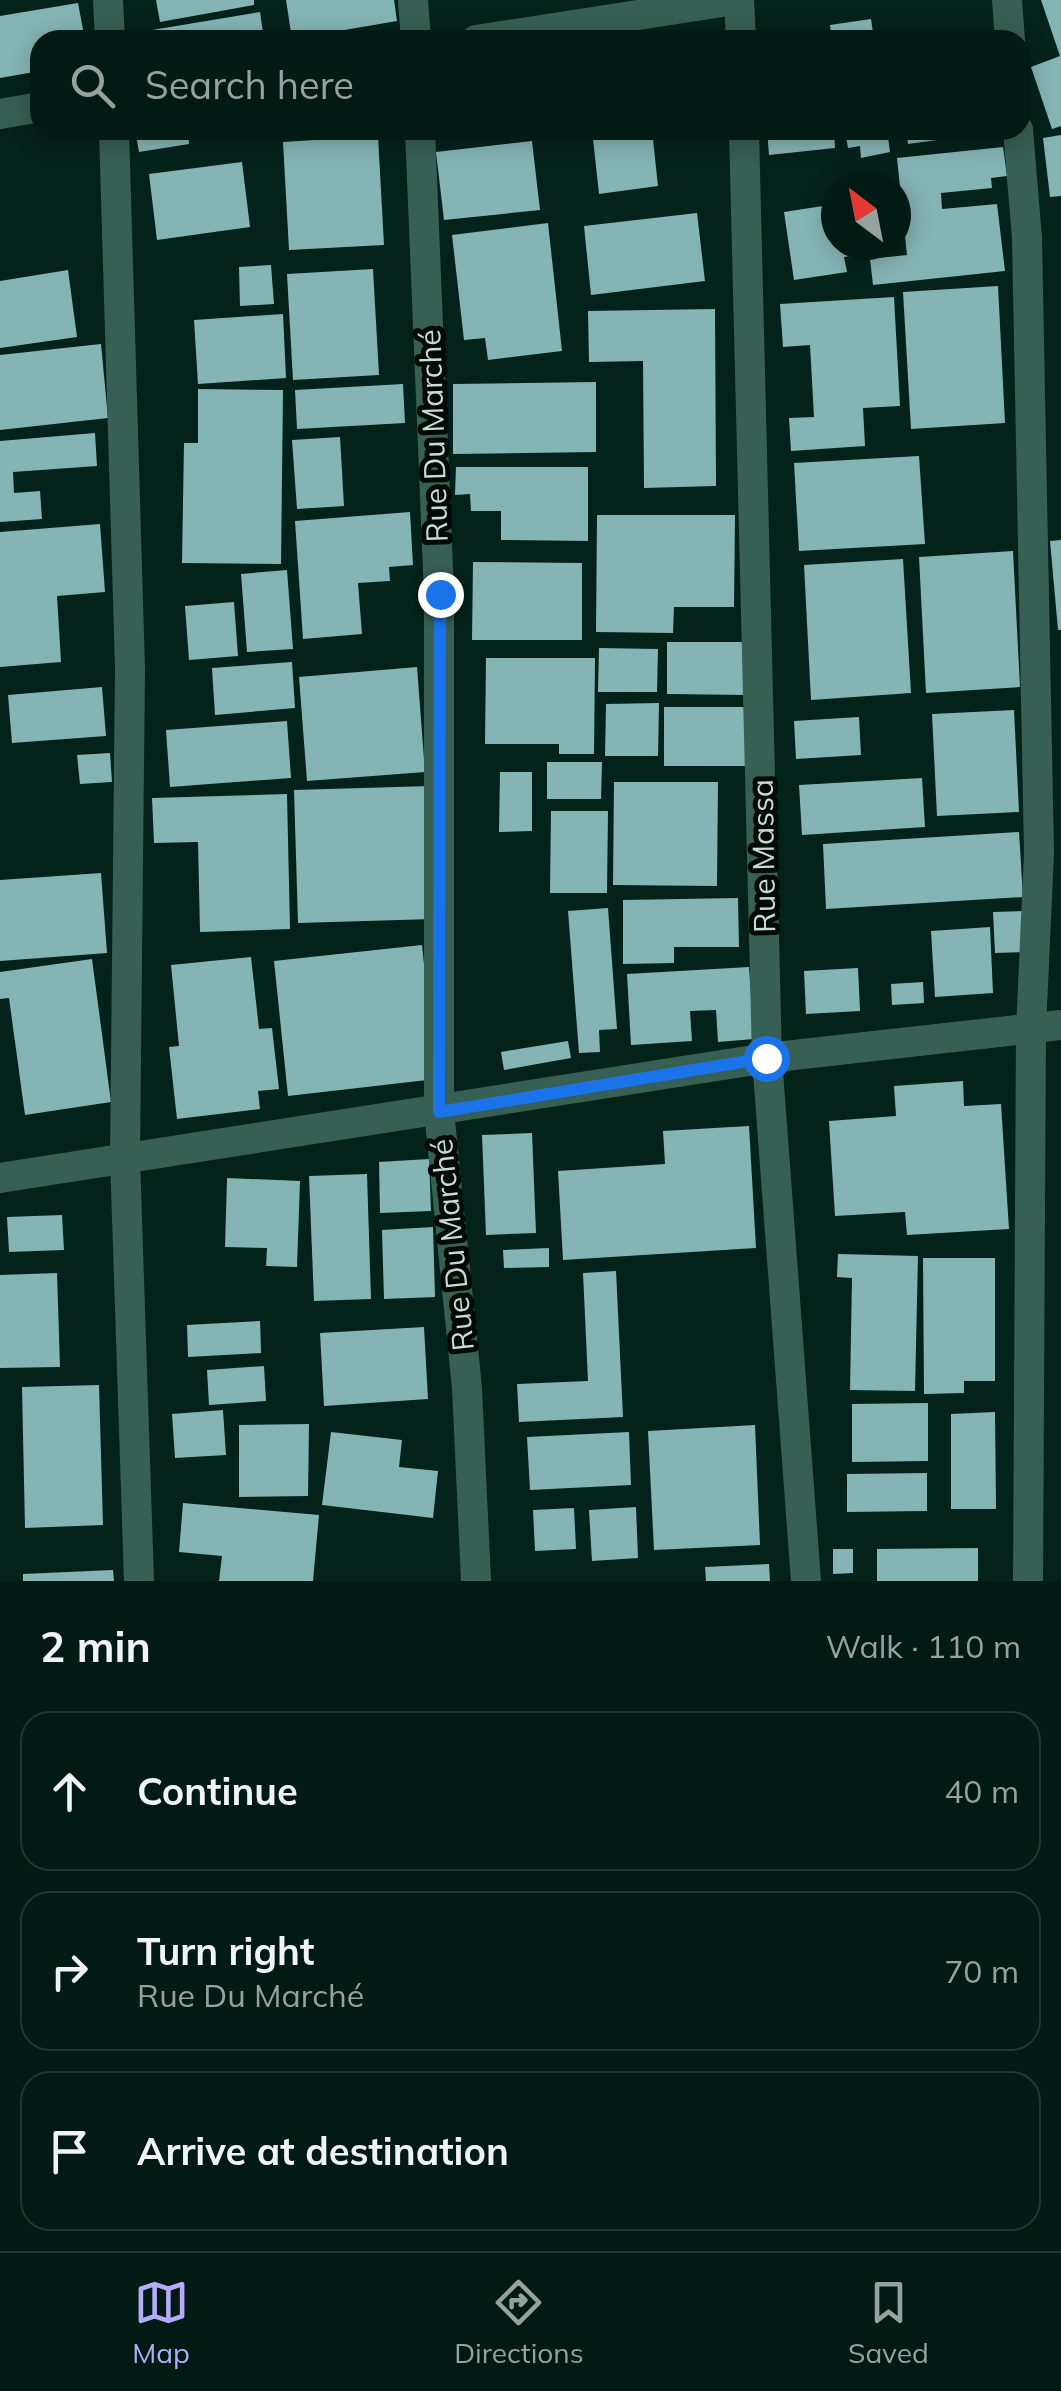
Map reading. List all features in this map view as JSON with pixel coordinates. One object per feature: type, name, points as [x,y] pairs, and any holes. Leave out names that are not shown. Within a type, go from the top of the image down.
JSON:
[{"type":"street","points":[[108,0],[110,30]]},
{"type":"street","points":[[413,0],[415,30]]},
{"type":"street","points":[[541,30],[737,0],[740,30]]},
{"type":"street","points":[[1006,0],[1009,30]]},
{"type":"street","points":[[0,114],[30,109]]},
{"type":"street","points":[[114,140],[130,668],[125,1158],[139,1581]]},
{"type":"street","name":"Rue Du Marché","points":[[420,140],[440,594],[439,1112],[467,1388],[476,1581]]},
{"type":"street","name":"Rue Massa","points":[[744,140],[766,1058],[806,1581]]},
{"type":"street","points":[[1019,140],[1027,238],[1046,1027],[1028,1581]]},
{"type":"street","points":[[0,1178],[766,1058],[1046,1027]]},
{"type":"building","points":[[156,0],[254,0],[254,5],[160,22]]},
{"type":"building","points":[[286,0],[394,0],[397,21],[344,30],[291,30]]},
{"type":"building","points":[[1041,0],[1061,0],[1061,126],[1052,129],[1031,67],[1060,56]]},
{"type":"building","points":[[78,3],[83,30],[30,30],[30,73],[0,78],[0,16]]},
{"type":"building","points":[[260,12],[263,30],[152,30]]},
{"type":"building","points":[[871,19],[873,30],[831,30],[830,25]]},
{"type":"building","points":[[1061,135],[1061,196],[1050,197],[1043,138]]},
{"type":"building","points":[[137,140],[189,140],[189,144],[139,152]]},
{"type":"building","points":[[378,140],[384,245],[289,250],[283,142]]},
{"type":"building","points":[[593,140],[653,140],[658,186],[599,194]]},
{"type":"building","points":[[768,140],[835,140],[835,148],[769,155]]},
{"type":"building","points":[[847,140],[888,140],[890,152],[861,158],[860,146],[848,148]]},
{"type":"building","points":[[532,141],[540,210],[444,220],[436,152]]},
{"type":"building","points":[[1003,147],[1007,176],[991,178],[992,188],[941,193],[942,209],[997,204],[1005,271],[873,285],[870,260],[911,260],[911,170],[898,170],[897,158]]},
{"type":"building","points":[[242,162],[250,227],[157,240],[149,174]]},
{"type":"building","points":[[821,206],[821,260],[845,260],[847,272],[794,280],[784,212]]},
{"type":"building","points":[[697,213],[705,281],[591,295],[584,226]]},
{"type":"building","points":[[548,223],[562,351],[488,360],[485,338],[464,340],[452,235]]},
{"type":"building","points":[[271,265],[274,304],[240,306],[239,267]]},
{"type":"building","points":[[373,269],[379,375],[293,380],[287,274]]},
{"type":"building","points":[[68,270],[77,337],[0,348],[0,281]]},
{"type":"building","points":[[998,286],[1005,423],[911,429],[903,292]]},
{"type":"building","points":[[894,297],[900,406],[863,408],[865,446],[791,451],[789,418],[814,417],[810,345],[783,347],[780,304]]},
{"type":"building","points":[[715,309],[716,486],[644,488],[643,361],[589,362],[588,311]]},
{"type":"building","points":[[283,314],[286,378],[198,384],[194,320]]},
{"type":"building","points":[[101,344],[108,418],[0,430],[0,355]]},
{"type":"building","points":[[596,382],[596,452],[453,454],[453,384]]},
{"type":"building","points":[[403,384],[405,423],[297,429],[295,390]]},
{"type":"building","points":[[198,389],[283,390],[281,564],[182,563],[184,443],[198,443]]},
{"type":"building","points":[[95,433],[97,466],[13,472],[14,493],[40,491],[42,519],[0,522],[0,441]]},
{"type":"building","points":[[340,437],[344,506],[297,509],[292,440]]},
{"type":"building","points":[[919,456],[925,544],[799,551],[794,463]]},
{"type":"building","points":[[456,467],[588,467],[588,541],[501,540],[501,511],[471,511],[470,494],[455,495]]},
{"type":"building","points":[[410,512],[413,565],[389,567],[390,581],[358,583],[362,634],[303,639],[295,521]]},
{"type":"building","points":[[597,515],[735,515],[734,607],[674,607],[673,633],[596,632]]},
{"type":"building","points":[[100,524],[105,592],[57,596],[61,662],[0,667],[0,532]]},
{"type":"building","points":[[1061,540],[1061,630],[1058,630],[1050,541]]},
{"type":"building","points":[[1013,551],[1020,687],[926,693],[919,557]]},
{"type":"building","points":[[903,559],[911,693],[811,700],[804,565]]},
{"type":"building","points":[[473,562],[582,563],[582,640],[472,640]]},
{"type":"building","points":[[287,570],[293,649],[247,652],[241,574]]},
{"type":"building","points":[[234,602],[238,656],[189,660],[185,606]]},
{"type":"building","points":[[667,642],[748,642],[747,695],[667,694]]},
{"type":"building","points":[[599,648],[658,649],[657,692],[598,692]]},
{"type":"building","points":[[486,658],[595,658],[594,754],[559,754],[559,744],[485,744]]},
{"type":"building","points":[[292,662],[295,708],[215,715],[212,668]]},
{"type":"building","points":[[417,667],[425,772],[307,781],[299,677]]},
{"type":"building","points":[[102,687],[106,736],[12,743],[8,695]]},
{"type":"building","points":[[659,703],[658,756],[605,756],[606,704]]},
{"type":"building","points":[[664,707],[755,707],[754,766],[664,766]]},
{"type":"building","points":[[1014,710],[1019,812],[937,816],[932,714]]},
{"type":"building","points":[[859,717],[861,755],[796,759],[794,721]]},
{"type":"building","points":[[287,721],[291,778],[170,787],[166,730]]},
{"type":"building","points":[[110,753],[112,782],[80,784],[77,755]]},
{"type":"building","points":[[547,762],[602,762],[601,799],[547,799]]},
{"type":"building","points":[[500,772],[532,772],[532,831],[499,832]]},
{"type":"building","points":[[922,778],[925,827],[802,835],[799,785]]},
{"type":"building","points":[[614,782],[718,782],[717,886],[613,885]]},
{"type":"building","points":[[430,786],[433,919],[298,923],[294,790]]},
{"type":"building","points":[[287,794],[290,929],[200,932],[198,842],[154,843],[152,798]]},
{"type":"building","points":[[551,811],[608,811],[607,893],[550,893]]},
{"type":"building","points":[[1019,832],[1023,897],[826,909],[823,844]]},
{"type":"building","points":[[101,873],[107,953],[0,961],[0,880]]},
{"type":"building","points":[[738,898],[739,947],[674,947],[674,963],[623,964],[623,900]]},
{"type":"building","points":[[608,908],[617,1029],[599,1030],[600,1052],[579,1053],[568,911]]},
{"type":"building","points":[[1026,911],[1028,952],[995,953],[993,912]]},
{"type":"building","points":[[990,927],[993,993],[935,997],[931,931]]},
{"type":"building","points":[[422,945],[436,1079],[288,1096],[274,961]]},
{"type":"building","points":[[251,957],[259,1029],[272,1028],[279,1089],[258,1091],[260,1109],[177,1119],[169,1047],[179,1046],[171,965]]},
{"type":"building","points":[[92,959],[111,1102],[25,1115],[9,998],[0,999],[0,972]]},
{"type":"building","points":[[749,967],[754,1039],[718,1042],[716,1010],[690,1011],[692,1041],[631,1045],[627,974]]},
{"type":"building","points":[[858,968],[860,1011],[806,1014],[804,971]]},
{"type":"building","points":[[923,982],[924,1003],[892,1005],[891,984]]},
{"type":"building","points":[[568,1041],[571,1058],[504,1070],[501,1052]]},
{"type":"building","points":[[963,1081],[964,1106],[1001,1104],[1009,1229],[907,1235],[905,1212],[835,1216],[829,1121],[896,1116],[894,1086]]},
{"type":"building","points":[[749,1126],[756,1248],[563,1260],[558,1171],[665,1164],[663,1131]]},
{"type":"building","points":[[532,1133],[536,1233],[486,1235],[482,1135]]},
{"type":"building","points":[[429,1159],[431,1211],[380,1213],[379,1162]]},
{"type":"building","points":[[367,1174],[371,1299],[314,1301],[309,1176]]},
{"type":"building","points":[[227,1178],[300,1181],[297,1267],[266,1266],[267,1248],[225,1247]]},
{"type":"building","points":[[62,1215],[64,1250],[9,1252],[7,1217]]},
{"type":"building","points":[[433,1227],[435,1297],[384,1299],[382,1230]]},
{"type":"building","points":[[549,1248],[549,1267],[504,1268],[503,1250]]},
{"type":"building","points":[[838,1254],[918,1256],[915,1391],[850,1390],[852,1278],[837,1277]]},
{"type":"building","points":[[923,1258],[995,1258],[995,1381],[964,1381],[964,1393],[924,1394]]},
{"type":"building","points":[[616,1271],[623,1417],[519,1422],[517,1384],[588,1381],[583,1273]]},
{"type":"building","points":[[57,1273],[60,1367],[0,1368],[0,1275]]},
{"type":"building","points":[[260,1321],[261,1353],[188,1357],[187,1325]]},
{"type":"building","points":[[424,1327],[428,1399],[324,1406],[320,1333]]},
{"type":"building","points":[[264,1366],[266,1401],[209,1405],[207,1370]]},
{"type":"building","points":[[99,1385],[103,1525],[25,1528],[22,1387]]},
{"type":"building","points":[[928,1403],[928,1461],[852,1462],[852,1404]]},
{"type":"building","points":[[223,1410],[226,1455],[175,1458],[172,1414]]},
{"type":"building","points":[[995,1412],[996,1509],[951,1509],[951,1414]]},
{"type":"building","points":[[309,1424],[308,1496],[239,1497],[239,1425]]},
{"type":"building","points":[[755,1425],[760,1545],[654,1550],[648,1431]]},
{"type":"building","points":[[331,1432],[402,1440],[399,1467],[438,1471],[433,1518],[322,1505]]},
{"type":"building","points":[[629,1432],[631,1485],[530,1490],[527,1437]]},
{"type":"building","points":[[927,1473],[927,1511],[847,1512],[847,1474]]},
{"type":"building","points":[[183,1503],[319,1515],[313,1581],[219,1581],[222,1556],[179,1552]]},
{"type":"building","points":[[636,1507],[638,1558],[592,1561],[589,1510]]},
{"type":"building","points":[[574,1508],[576,1549],[535,1551],[533,1510]]},
{"type":"building","points":[[978,1548],[978,1581],[877,1581],[877,1549]]},
{"type":"building","points":[[833,1549],[853,1549],[853,1573],[833,1574]]},
{"type":"building","points":[[769,1564],[770,1581],[706,1581],[705,1567]]},
{"type":"building","points":[[113,1570],[114,1581],[23,1581],[23,1574]]},
{"type":"route","points":[[440,594],[439,1112],[766,1058]]}]
